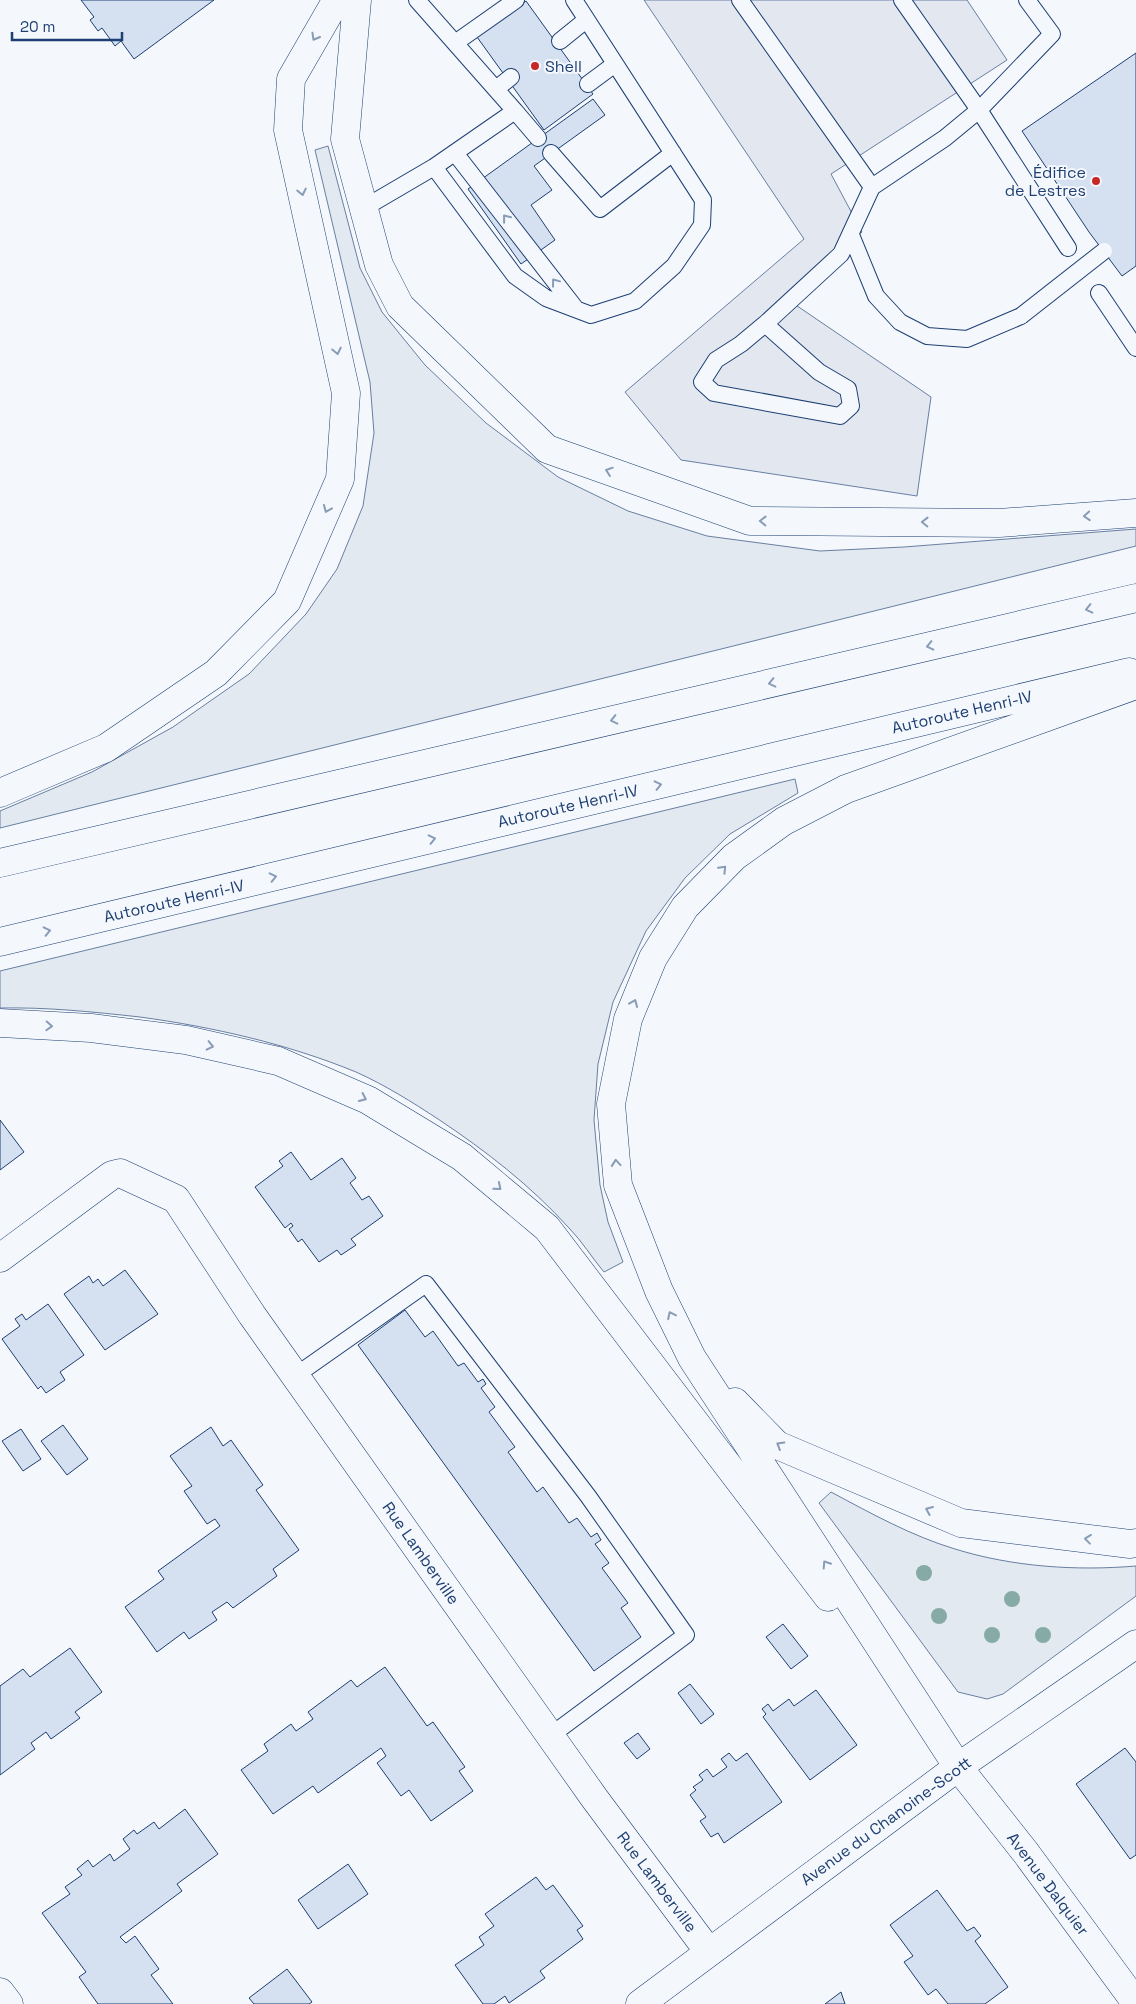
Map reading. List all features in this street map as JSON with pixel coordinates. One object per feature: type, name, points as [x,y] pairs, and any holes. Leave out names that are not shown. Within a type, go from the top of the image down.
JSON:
[{"type":"main road","points":[[0,793],[106,748],[216,673],[287,601],[340,479],[346,393],[288,130],[291,79],[332,8],[344,0]]},
{"type":"main road","points":[[357,0],[345,139],[379,265],[400,306],[547,449],[750,520],[998,523],[1136,513]]},
{"type":"main road","points":[[0,863],[1136,598]]},
{"type":"main road","name":"Autoroute Henri-IV","points":[[0,942],[1136,670]]},
{"type":"main road","points":[[958,1767],[692,1358],[659,1291],[618,1185],[611,1104],[628,1019],[654,958],[686,907],[734,857],[784,821],[846,789],[1136,685]]},
{"type":"main road","points":[[0,1023],[91,1028],[186,1040],[278,1061],[368,1100],[462,1157],[547,1228],[958,1767]]},
{"type":"main road","name":"Rue Lamberville","points":[[0,1258],[112,1175],[120,1173],[176,1199],[295,1376],[550,1736],[709,1952]]},
{"type":"main road","points":[[692,1358],[777,1445],[961,1523],[1130,1544],[1136,1543]]},
{"type":"main road","name":"Avenue du Chanoine-Scott","points":[[640,2004],[958,1767],[1136,1644]]},
{"type":"main road","name":"Avenue Dalquier","points":[[958,1767],[1026,1853],[1136,2003]]},
{"type":"main road","points":[[0,1992],[9,2004]]},
{"type":"lane","points":[[418,0],[515,111],[536,127]]},
{"type":"lane","points":[[455,43],[516,0]]},
{"type":"lane","points":[[434,167],[516,276],[546,298],[592,315],[635,301],[674,266],[702,225],[703,200],[574,0]]},
{"type":"lane","points":[[740,0],[872,187]]},
{"type":"lane","points":[[902,0],[980,110],[1068,248]]},
{"type":"lane","points":[[765,324],[819,372],[848,389],[852,406],[840,416],[714,393],[702,382],[716,360],[741,344],[765,324],[841,254],[851,236],[872,187],[945,138],[980,110],[1052,34],[1027,0]]},
{"type":"lane","points":[[560,41],[586,20]]},
{"type":"lane","points":[[588,84],[615,64]]},
{"type":"lane","points":[[496,89],[511,77]]},
{"type":"lane","points":[[364,208],[434,167],[515,111]]},
{"type":"lane","points":[[455,153],[576,309]]},
{"type":"lane","points":[[551,153],[600,209],[674,153]]},
{"type":"lane","points":[[851,236],[876,296],[900,322],[927,336],[967,339],[1021,316],[1104,252]]},
{"type":"lane","points":[[1099,293],[1136,348]]},
{"type":"lane","points":[[295,1376],[426,1284],[588,1496],[686,1636],[550,1736]]},
{"type":"shaded area","points":[[644,0],[967,0],[1007,60],[831,174],[862,232],[784,297],[931,397],[917,496],[681,460],[625,392],[804,239]]},
{"type":"shaded area","points":[[328,146],[360,268],[382,312],[425,365],[486,423],[558,477],[628,511],[707,536],[820,551],[904,547],[1136,529],[1136,546],[0,828],[0,811],[92,772],[173,727],[249,674],[306,614],[337,569],[363,506],[374,433],[370,382],[315,150]]},
{"type":"shaded area","points":[[795,779],[798,793],[730,834],[685,878],[646,931],[613,1002],[598,1064],[594,1120],[600,1185],[608,1222],[623,1262],[604,1272],[578,1238],[554,1212],[507,1169],[473,1143],[428,1113],[388,1088],[356,1072],[277,1045],[195,1026],[140,1017],[88,1012],[35,1008],[0,1008],[0,971]]},
{"type":"shaded area","points":[[831,1492],[908,1531],[939,1544],[977,1555],[1022,1564],[1068,1568],[1136,1566],[1136,1596],[1003,1694],[987,1699],[958,1692],[819,1503]]},
{"type":"building","points":[[81,0],[214,0],[134,59],[121,41],[115,46],[102,28],[98,31],[90,20],[94,17]]},
{"type":"building","name":"Shell","points":[[526,1],[593,94],[544,130],[477,37]]},
{"type":"building","name":"Édifice de Lestres","points":[[1136,53],[1136,266],[1122,276],[1089,232],[1022,131]]},
{"type":"building","points":[[593,99],[605,115],[534,166],[552,190],[531,205],[555,240],[521,264],[468,189]]},
{"type":"building","points":[[0,1120],[24,1152],[0,1170]]},
{"type":"building","points":[[291,1152],[311,1180],[342,1158],[356,1178],[350,1183],[362,1200],[369,1196],[383,1216],[351,1239],[356,1245],[341,1255],[337,1250],[319,1262],[302,1239],[298,1242],[289,1229],[293,1226],[291,1223],[285,1228],[255,1187],[283,1166],[279,1161]]},
{"type":"building","points":[[125,1270],[158,1314],[105,1350],[64,1294],[89,1276],[93,1283],[98,1279],[103,1286]]},
{"type":"building","points":[[48,1304],[84,1355],[60,1372],[65,1380],[46,1393],[41,1386],[38,1389],[2,1339],[20,1326],[15,1319],[22,1314],[26,1320]]},
{"type":"building","points":[[405,1310],[425,1337],[433,1331],[458,1366],[464,1363],[478,1382],[483,1379],[486,1384],[481,1388],[495,1407],[489,1412],[515,1447],[508,1452],[537,1492],[543,1487],[569,1523],[577,1518],[591,1537],[597,1533],[601,1540],[595,1544],[609,1563],[602,1568],[628,1603],[621,1608],[641,1637],[594,1671],[358,1345]]},
{"type":"building","points":[[63,1425],[88,1459],[67,1475],[41,1441]]},
{"type":"building","points":[[211,1427],[223,1446],[231,1440],[263,1485],[256,1490],[299,1550],[273,1569],[277,1576],[233,1608],[227,1602],[212,1612],[217,1620],[189,1639],[184,1632],[157,1652],[125,1607],[164,1579],[158,1571],[220,1526],[215,1519],[207,1524],[184,1491],[192,1486],[170,1456]]},
{"type":"building","points":[[21,1429],[41,1459],[23,1471],[2,1441]]},
{"type":"building","points":[[783,1624],[808,1656],[791,1669],[766,1637]]},
{"type":"building","points":[[70,1648],[102,1692],[75,1712],[80,1718],[51,1739],[46,1732],[31,1743],[35,1749],[0,1775],[0,1686],[23,1669],[30,1677]]},
{"type":"building","points":[[385,1667],[427,1726],[433,1722],[465,1767],[459,1771],[473,1791],[431,1821],[409,1790],[401,1796],[377,1763],[386,1756],[381,1748],[318,1793],[313,1786],[273,1814],[241,1770],[268,1751],[264,1744],[291,1724],[296,1731],[313,1719],[308,1712],[351,1680],[357,1687]]},
{"type":"building","points":[[690,1684],[714,1714],[701,1724],[678,1693]]},
{"type":"building","points":[[816,1690],[857,1745],[810,1780],[763,1717],[766,1714],[762,1709],[768,1704],[773,1711],[789,1699],[794,1706]]},
{"type":"building","points":[[638,1733],[650,1749],[637,1759],[624,1743]]},
{"type":"building","points":[[1125,1748],[1136,1762],[1136,1855],[1130,1859],[1076,1784]]},
{"type":"building","points":[[729,1753],[736,1761],[747,1753],[782,1802],[724,1843],[718,1833],[711,1837],[700,1821],[706,1817],[690,1795],[696,1790],[693,1787],[703,1780],[699,1775],[707,1769],[713,1777],[727,1767],[721,1759]]},
{"type":"building","points":[[185,1809],[218,1854],[177,1884],[182,1891],[120,1937],[126,1943],[135,1936],[159,1969],[151,1975],[173,2004],[98,2004],[79,1977],[86,1972],[42,1913],[70,1894],[65,1887],[82,1875],[77,1869],[88,1860],[93,1867],[110,1854],[114,1861],[130,1849],[123,1839],[134,1830],[137,1834],[154,1822],[159,1829]]},
{"type":"building","points":[[348,1864],[368,1894],[318,1929],[298,1900]]},
{"type":"building","points":[[536,1877],[546,1890],[553,1885],[583,1926],[577,1930],[583,1939],[540,1971],[545,1978],[509,2003],[505,1996],[494,2004],[483,2004],[455,1965],[484,1945],[479,1937],[494,1926],[485,1914]]},
{"type":"building","points":[[937,1890],[967,1931],[974,1927],[981,1936],[975,1941],[1008,1987],[985,2004],[948,2004],[936,1989],[928,1995],[904,1962],[913,1956],[890,1925]]},
{"type":"building","points":[[287,1969],[312,2002],[309,2004],[254,2004],[249,1998]]},
{"type":"building","points":[[841,1992],[845,2004],[825,2004]]},
{"type":"place","name":"Shell","points":[[535,66]]},
{"type":"place","name":"Édifice de Lestres","points":[[1096,181]]}]
